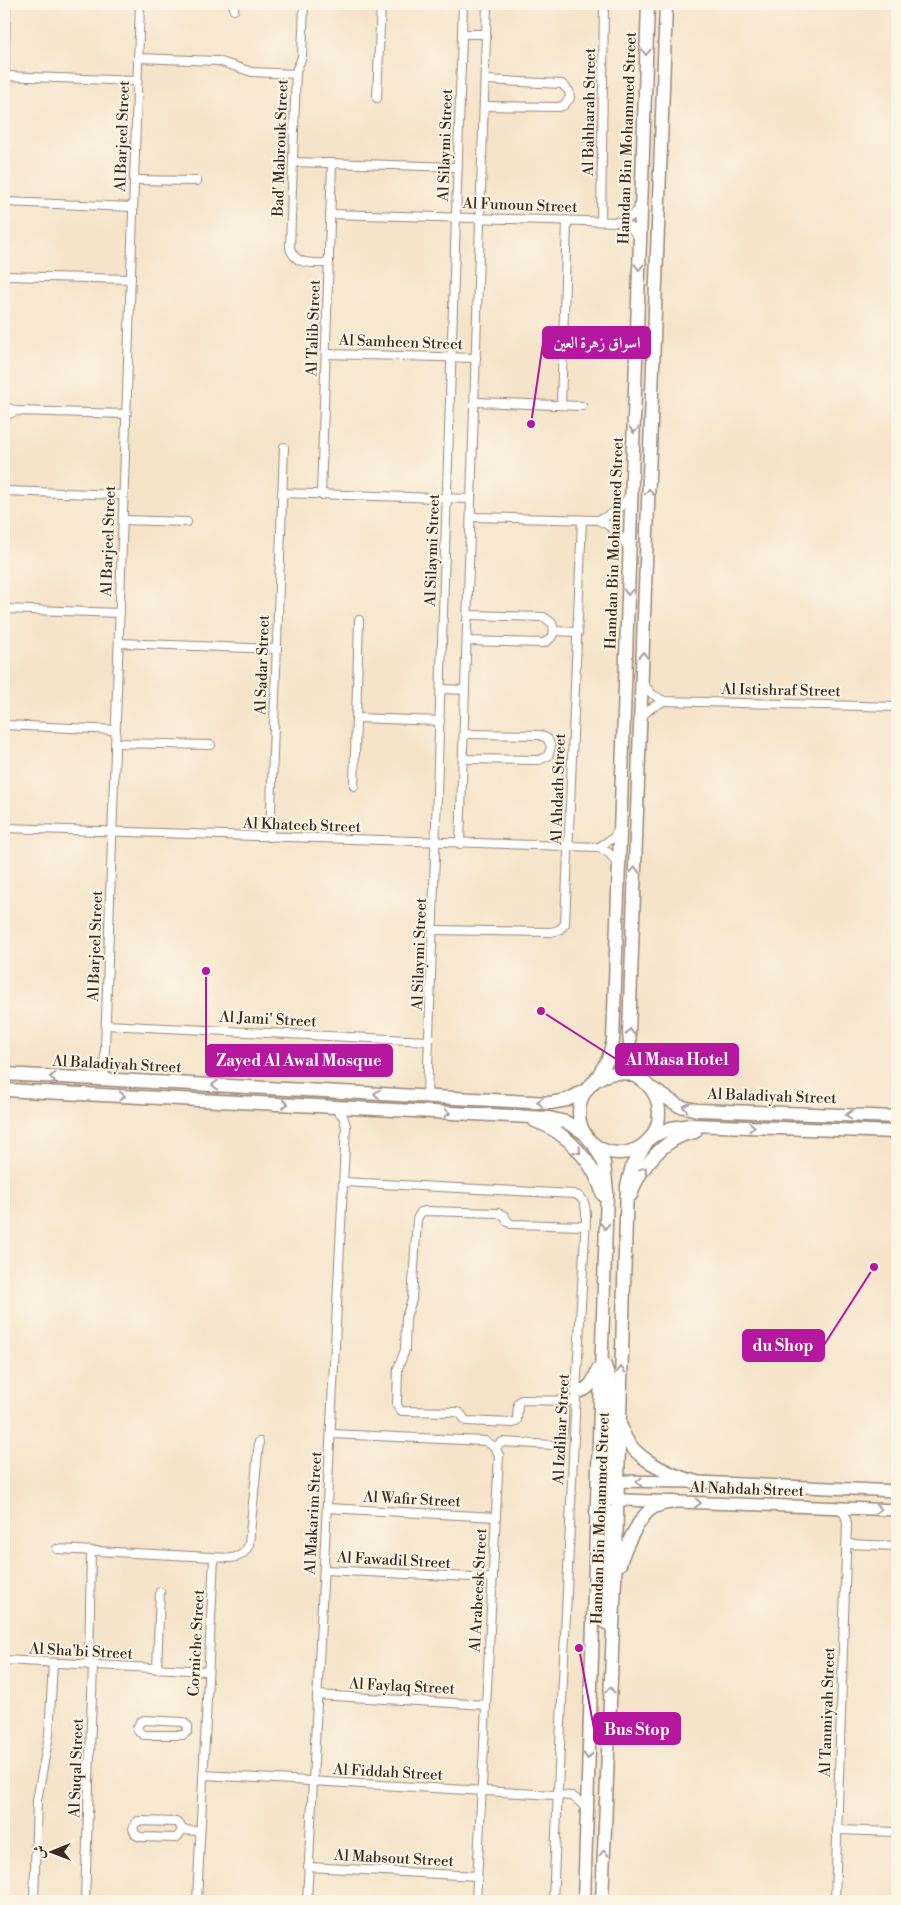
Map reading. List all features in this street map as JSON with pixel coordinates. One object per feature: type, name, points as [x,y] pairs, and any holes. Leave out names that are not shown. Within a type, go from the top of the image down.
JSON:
[{"type":"main road","name":"Hamdan Bin Mohammed Street","points":[[596,1080],[608,1059],[613,1041],[648,4]]},
{"type":"main road","points":[[641,1079],[631,1055],[629,1033],[642,717],[666,4]]},
{"type":"main road","points":[[614,1073],[632,1074],[641,1079],[652,1089],[657,1097],[660,1112],[657,1127],[650,1139],[638,1149],[621,1153],[604,1151],[594,1145],[580,1124],[579,1106],[586,1090],[596,1080],[614,1073]]},
{"type":"main road","name":"Al Baladiyah Street","points":[[4,1074],[550,1103],[567,1100],[586,1090]]},
{"type":"main road","name":"Al Baladiyah Street","points":[[652,1089],[679,1106],[697,1110],[897,1116]]},
{"type":"main road","points":[[4,1090],[523,1116],[558,1119],[584,1132]]},
{"type":"main road","points":[[4,1097],[27,1091]]},
{"type":"main road","points":[[523,1116],[559,1133],[588,1162],[598,1179],[606,1205]]},
{"type":"main road","name":"Al Baladiyah Street","points":[[650,1139],[671,1128],[691,1125],[897,1132]]},
{"type":"main road","points":[[626,1215],[640,1174],[666,1145],[683,1134],[732,1126]]},
{"type":"main road","name":"Hamdan Bin Mohammed Street","points":[[584,1901],[596,1505],[608,1481],[620,1402],[628,1175],[635,1159],[650,1139]]},
{"type":"main road","name":"Hamdan Bin Mohammed Street","points":[[594,1145],[604,1163],[607,1182],[601,1360],[608,1481],[617,1500],[602,1901]]},
{"type":"main road","points":[[576,1397],[591,1385],[601,1360]]},
{"type":"main road","points":[[620,1402],[624,1435],[628,1444],[634,1450],[670,1473],[697,1482]]},
{"type":"main road","points":[[615,1579],[625,1548],[646,1514],[657,1505],[674,1502]]},
{"type":"main road","points":[[596,1505],[605,1508],[607,1513],[605,1612],[607,1628],[612,1637]]},
{"type":"street","points":[[4,90],[6,4]]},
{"type":"street","name":"Al Barjeel Street","points":[[104,1079],[140,4]]},
{"type":"street","name":"Bad' Mabrouk Street","points":[[304,4],[302,57],[296,74],[290,243],[291,252],[303,262],[329,263]]},
{"type":"street","points":[[377,98],[381,4]]},
{"type":"street","name":"Al Silaymi Street","points":[[427,1096],[434,930],[463,4]]},
{"type":"street","points":[[460,844],[487,4]]},
{"type":"street","name":"Al Bahharah Street","points":[[601,221],[604,4]]},
{"type":"street","points":[[462,34],[486,34]]},
{"type":"street","points":[[138,58],[218,61],[252,72],[296,74]]},
{"type":"street","points":[[4,76],[137,81]]},
{"type":"street","points":[[484,106],[558,107],[563,106],[570,98],[569,91],[562,84],[485,80]]},
{"type":"street","points":[[293,162],[458,167]]},
{"type":"street","name":"Al Talib Street","points":[[321,494],[332,163]]},
{"type":"street","points":[[134,180],[196,181]]},
{"type":"street","points":[[4,202],[133,207]]},
{"type":"street","points":[[620,222],[632,216],[641,206]]},
{"type":"street","name":"Al Funoun Street","points":[[330,214],[620,222]]},
{"type":"street","points":[[561,405],[567,220]]},
{"type":"street","points":[[620,222],[632,228],[640,239]]},
{"type":"street","points":[[4,276],[130,279]]},
{"type":"street","name":"Al Samheen Street","points":[[326,354],[476,358]]},
{"type":"street","points":[[475,402],[582,406]]},
{"type":"street","points":[[4,406],[16,411],[126,414]]},
{"type":"street","points":[[4,416],[16,411]]},
{"type":"street","name":"Al Sadar Street","points":[[270,837],[284,446]]},
{"type":"street","points":[[4,491],[124,495]]},
{"type":"street","points":[[471,517],[598,520],[614,512],[632,491]]},
{"type":"street","points":[[282,493],[471,499]]},
{"type":"street","points":[[123,520],[187,522]]},
{"type":"street","name":"Al Ahdath Street","points":[[434,930],[551,932],[559,930],[566,920],[582,520]]},
{"type":"street","points":[[598,520],[620,535],[630,551]]},
{"type":"street","points":[[4,609],[120,613]]},
{"type":"street","points":[[467,641],[543,643],[551,638],[554,631],[552,623],[544,617],[468,615]]},
{"type":"street","points":[[354,786],[359,620]]},
{"type":"street","points":[[554,631],[578,632]]},
{"type":"street","points":[[119,643],[277,648]]},
{"type":"street","points":[[642,682],[652,694],[664,701]]},
{"type":"street","points":[[441,689],[465,690]]},
{"type":"street","points":[[642,717],[651,708],[664,701]]},
{"type":"street","name":"Al Istishraf Street","points":[[664,701],[897,707]]},
{"type":"street","points":[[356,718],[440,721]]},
{"type":"street","points":[[4,725],[116,730]]},
{"type":"street","points":[[463,759],[539,760],[548,756],[551,747],[548,739],[540,735],[464,734]]},
{"type":"street","points":[[115,742],[211,745]]},
{"type":"street","name":"Al Khateeb Street","points":[[4,828],[599,847]]},
{"type":"street","points":[[619,866],[608,853],[599,847],[613,838],[620,828]]},
{"type":"street","name":"Al Jami' Street","points":[[106,1025],[429,1041]]},
{"type":"street","points":[[332,1107],[343,1116],[346,1126]]},
{"type":"street","points":[[346,1126],[363,1108]]},
{"type":"street","name":"Al Makarim Street","points":[[307,1901],[346,1126]]},
{"type":"street","name":"Al Izdihar Street","points":[[344,1182],[574,1194],[584,1201],[586,1226],[576,1397],[553,1901]]},
{"type":"street","points":[[576,1397],[564,1401],[521,1400],[518,1403],[517,1420],[513,1423],[466,1421],[460,1413],[456,1412],[402,1411],[398,1408],[397,1404],[398,1368],[405,1350],[406,1317],[412,1300],[417,1219],[421,1212],[498,1213],[505,1216],[507,1222],[511,1224],[586,1226]]},
{"type":"street","points":[[330,1434],[485,1441],[495,1447],[503,1442],[552,1445],[558,1443],[563,1437],[564,1401]]},
{"type":"street","points":[[57,1550],[214,1558],[235,1558],[243,1554],[247,1548],[258,1442]]},
{"type":"street","name":"Al Arabeesk Street","points":[[476,1901],[499,1459],[495,1447]]},
{"type":"street","name":"Al Nahdah Street","points":[[608,1481],[697,1482],[897,1491]]},
{"type":"street","points":[[791,1506],[790,1496],[794,1491],[838,1491],[846,1489]]},
{"type":"street","name":"Al Nahdah Street","points":[[596,1505],[617,1500],[897,1510]]},
{"type":"street","name":"Al Wafir Street","points":[[327,1508],[496,1517]]},
{"type":"street","name":"Al Tanmiyah Street","points":[[835,1901],[847,1523],[845,1515],[840,1508]]},
{"type":"street","points":[[847,1523],[859,1509]]},
{"type":"street","points":[[846,1544],[897,1546]]},
{"type":"street","name":"Al Suqal Street","points":[[85,1901],[91,1665],[91,1551]]},
{"type":"street","name":"Corniche Street","points":[[197,1901],[214,1558]]},
{"type":"street","name":"Al Fawadil Street","points":[[324,1570],[493,1578]]},
{"type":"street","points":[[156,1669],[160,1592]]},
{"type":"street","name":"Al Sha'bi Street","points":[[4,1660],[208,1671]]},
{"type":"street","points":[[34,1901],[37,1800],[49,1735],[53,1663]]},
{"type":"street","name":"Al Faylaq Street","points":[[317,1695],[486,1705]]},
{"type":"street","points":[[144,1720],[183,1722],[189,1728],[187,1733],[183,1735],[144,1735],[137,1728],[140,1722],[144,1720]]},
{"type":"street","points":[[189,1728],[205,1729]]},
{"type":"street","name":"Al Fiddah Street","points":[[203,1775],[572,1796]]},
{"type":"street","points":[[587,1810],[572,1796],[588,1782]]},
{"type":"street","points":[[141,1820],[176,1822],[182,1830],[176,1838],[141,1837],[136,1835],[133,1829],[135,1824],[141,1820]]},
{"type":"street","points":[[182,1830],[200,1831]]},
{"type":"street","points":[[837,1830],[897,1832]]},
{"type":"street","name":"Al Mabsout Street","points":[[308,1867],[478,1876]]},
{"type":"place","name":"اسواق زهرة العين","points":[[531,424]]},
{"type":"place","name":"Zayed Al Awal Mosque","points":[[206,971]]},
{"type":"place","name":"Al Masa Hotel","points":[[541,1011]]},
{"type":"place","name":"du Shop","points":[[874,1267]]},
{"type":"place","name":"Bus Stop","points":[[579,1648]]}]
